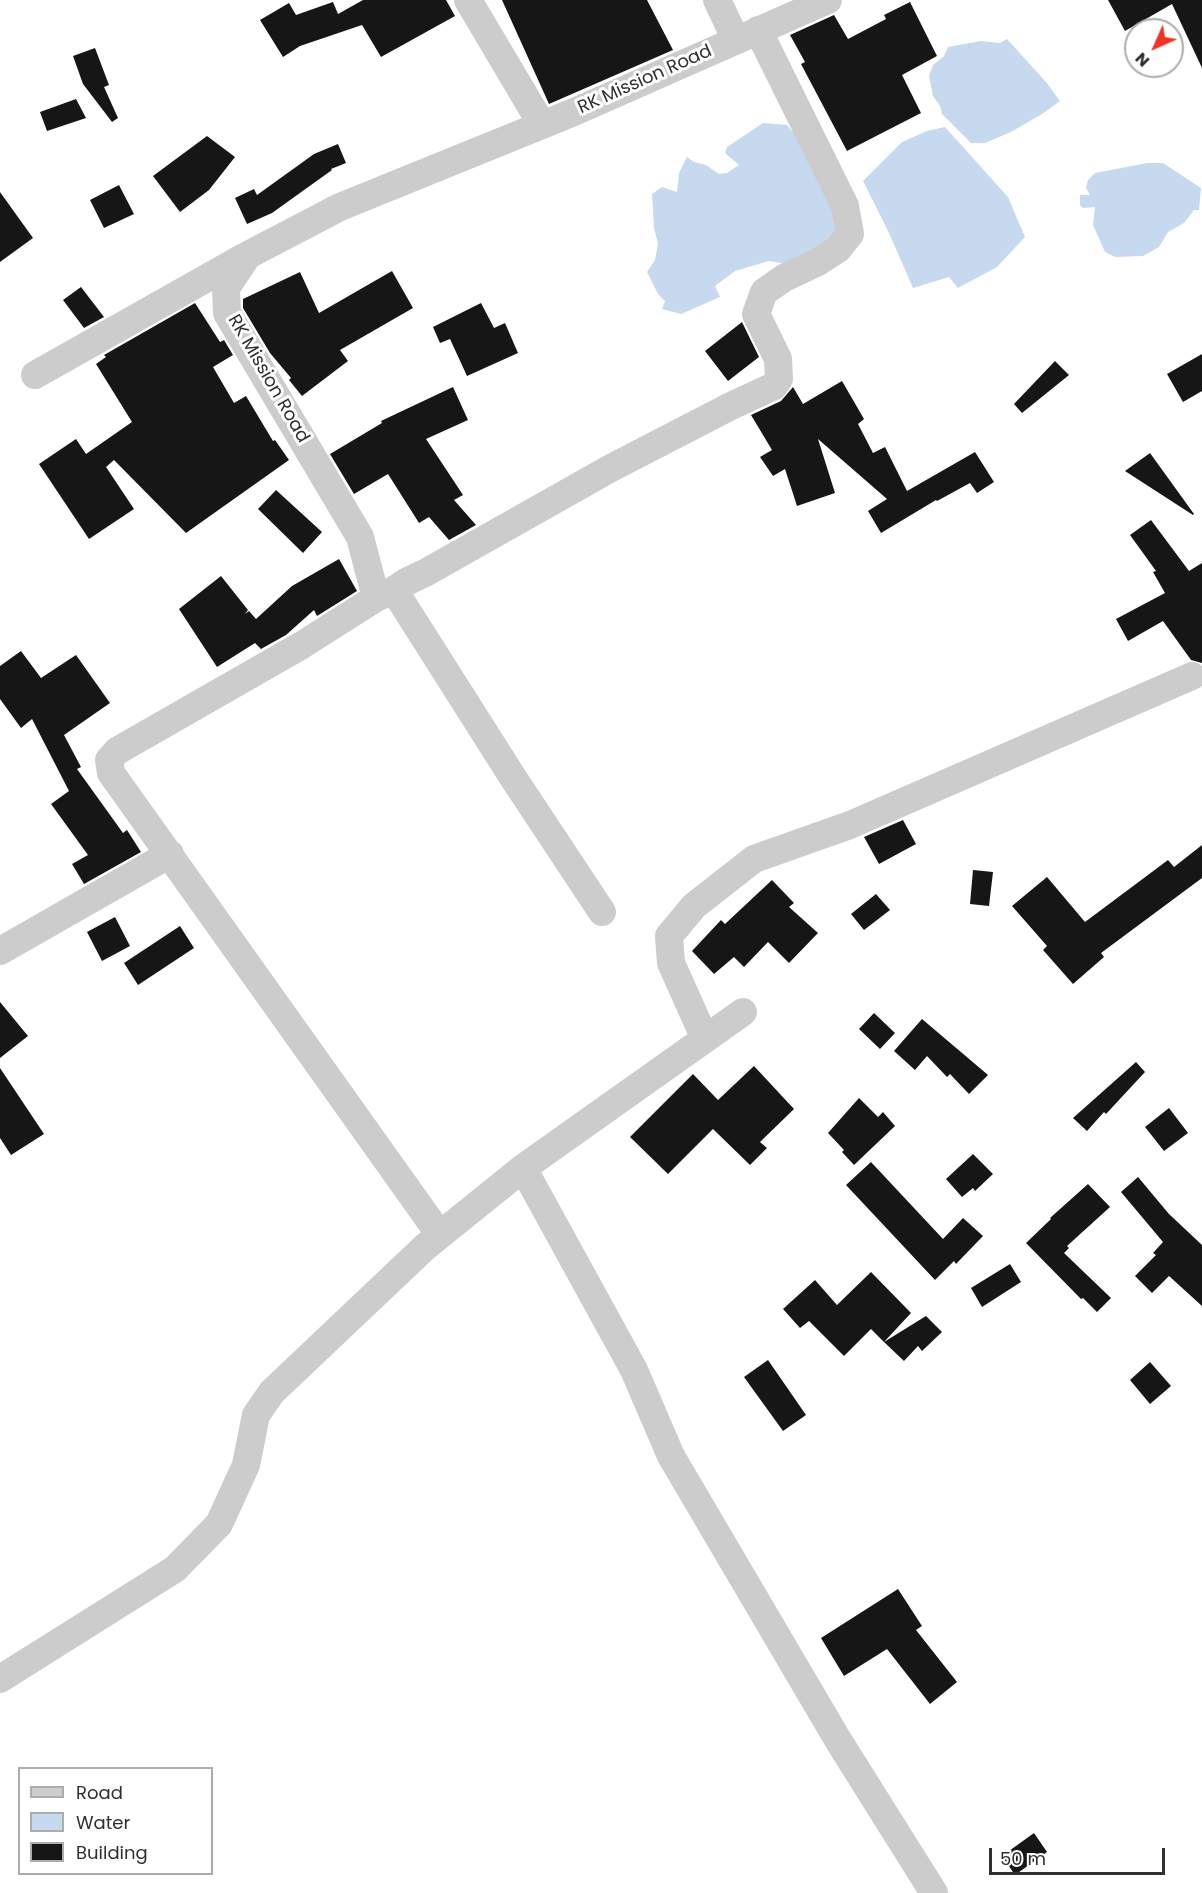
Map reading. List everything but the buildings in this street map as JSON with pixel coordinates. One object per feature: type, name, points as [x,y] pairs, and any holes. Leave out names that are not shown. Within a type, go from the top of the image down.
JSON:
[{"type":"street","points":[[468,0],[542,125]]},
{"type":"street","points":[[440,1235],[111,773],[109,760],[117,751],[302,645],[385,594],[611,468],[774,386],[779,379],[778,359],[756,314],[764,292],[784,278],[818,262],[838,249],[850,234],[845,206],[747,35],[717,0]]},
{"type":"street","name":"RK Mission Road","points":[[602,912],[512,776],[385,594],[360,537],[227,313],[226,288],[248,255],[340,207],[542,125],[828,0]]},
{"type":"street","points":[[35,375],[248,255]]},
{"type":"street","points":[[705,1039],[670,963],[669,936],[694,906],[754,859],[850,825],[1192,676]]},
{"type":"street","points":[[0,951],[170,854]]},
{"type":"street","points":[[0,1679],[175,1569],[219,1524],[246,1465],[256,1415],[272,1392],[425,1247],[523,1168],[743,1012]]},
{"type":"street","points":[[523,1168],[634,1370],[671,1456],[838,1740],[934,1893]]},
{"type":"water","points":[[1007,39],[1060,101],[1011,132],[985,143],[971,143],[942,114],[933,96],[929,76],[933,65],[944,56],[948,47],[981,41],[1000,43]]},
{"type":"water","points":[[763,123],[787,125],[808,151],[837,210],[838,236],[792,265],[769,261],[735,271],[715,286],[720,297],[681,314],[662,309],[665,301],[658,294],[647,272],[655,260],[658,244],[654,228],[652,194],[662,187],[677,192],[679,173],[687,157],[694,162],[706,165],[719,174],[727,173],[739,165],[725,153],[727,147]]},
{"type":"water","points":[[945,127],[1008,197],[1025,237],[997,267],[958,288],[949,277],[913,288],[863,181],[902,142],[927,131]]},
{"type":"water","points":[[1147,163],[1163,163],[1201,188],[1199,210],[1194,210],[1184,223],[1168,232],[1159,247],[1143,256],[1115,257],[1105,252],[1093,225],[1095,207],[1083,208],[1080,205],[1080,195],[1090,195],[1086,188],[1088,180],[1095,173]]}]
